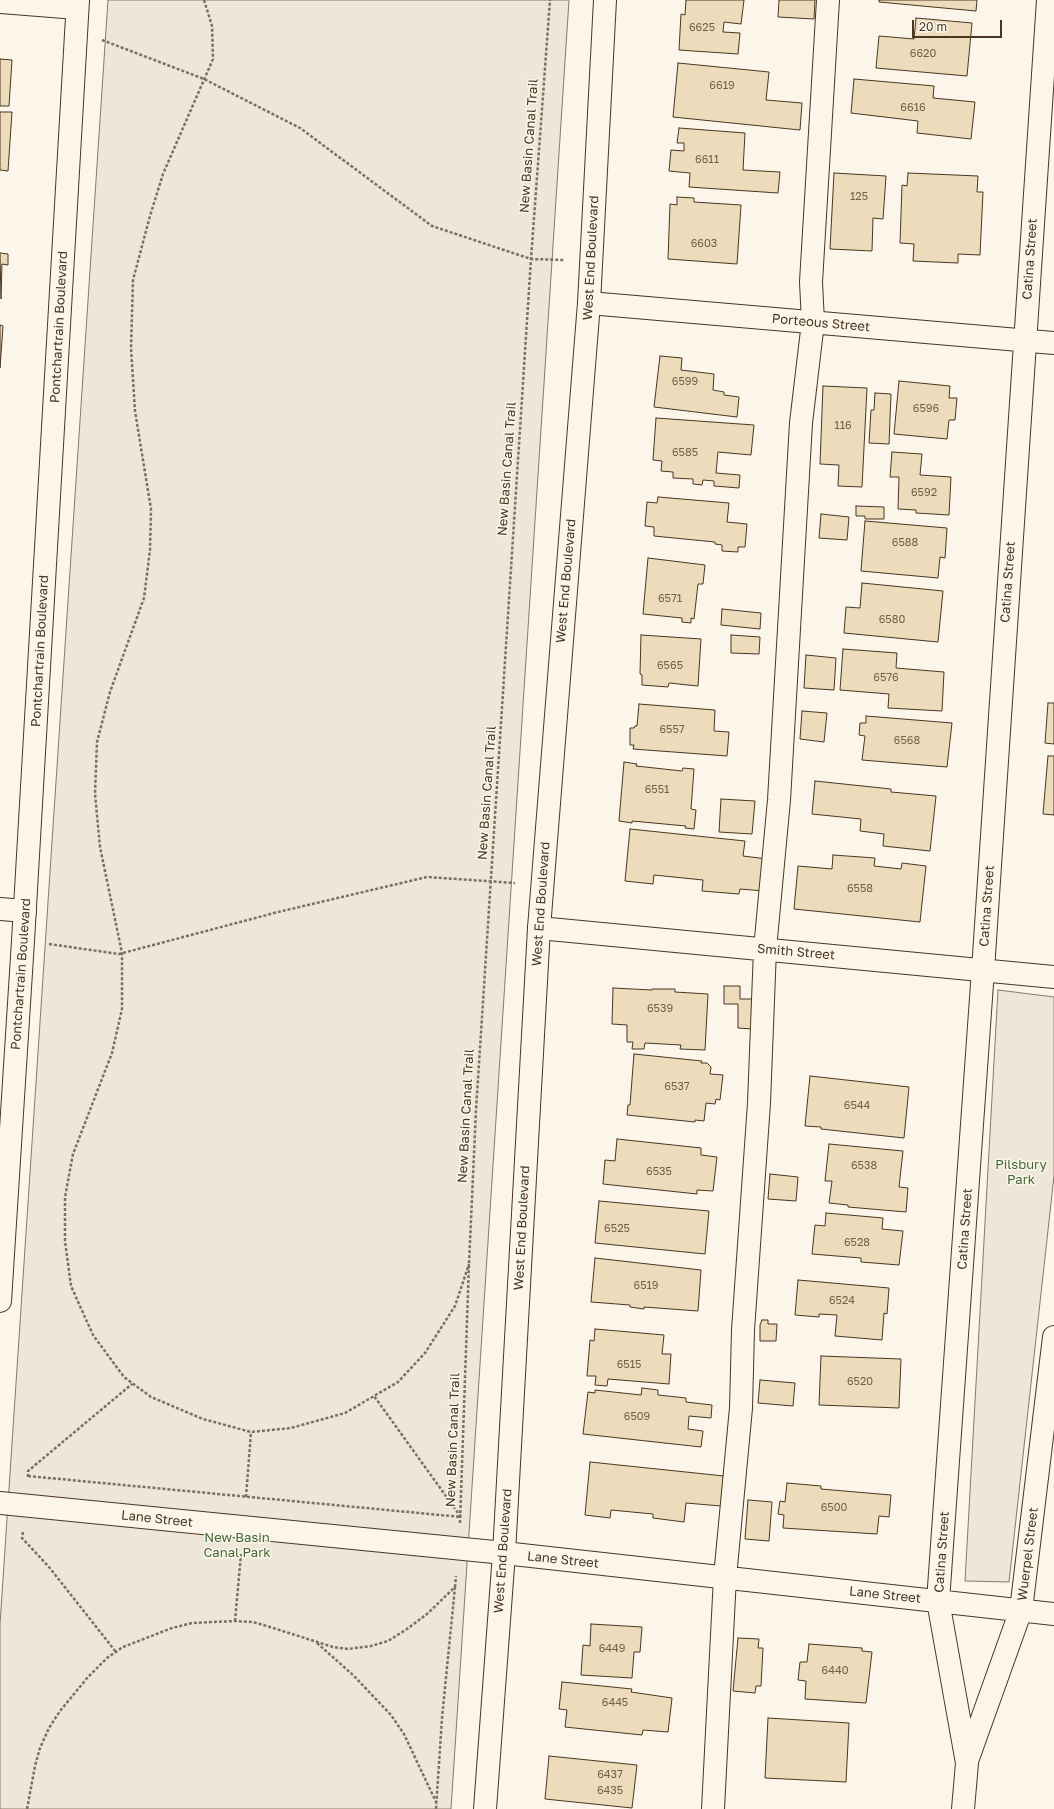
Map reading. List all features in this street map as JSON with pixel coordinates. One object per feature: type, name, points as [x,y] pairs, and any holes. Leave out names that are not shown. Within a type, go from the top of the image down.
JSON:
[{"type":"street","name":"West End Boulevard","points":[[485,1809],[504,1553],[539,928],[589,303],[605,0]]},
{"type":"street","points":[[713,1809],[725,1578],[741,1408],[743,1330],[759,1103],[765,949],[779,800],[801,423],[813,322],[811,282],[828,0]]},
{"type":"street","name":"Catina Street","points":[[963,1809],[966,1762],[938,1601],[983,970],[1024,340],[1048,0]]},
{"type":"street","points":[[0,2],[78,4]]},
{"type":"street","name":"Pontchartrain Boulevard","points":[[0,1301],[25,911],[78,4]]},
{"type":"street","name":"Porteous Street","points":[[589,303],[1054,343]]},
{"type":"street","points":[[0,909],[25,911]]},
{"type":"street","name":"Smith Street","points":[[539,928],[1054,977]]},
{"type":"street","name":"Wuerpel Street","points":[[966,1762],[1021,1610],[1054,1337]]},
{"type":"street","name":"Lane Street","points":[[0,1503],[459,1548],[1054,1614]]},
{"type":"path","points":[[204,0],[212,26],[213,60],[163,174],[133,280],[131,348],[135,411],[151,509],[150,550],[144,598],[110,692],[97,742],[95,794],[100,847],[122,953],[122,1009],[112,1053],[73,1154],[65,1197],[65,1241],[71,1286],[93,1335],[124,1377],[132,1384],[151,1397],[203,1419],[251,1432],[291,1428],[345,1413],[398,1382],[425,1353],[455,1306],[468,1264]]},
{"type":"path","name":"New Basin Canal Trail","points":[[436,1809],[442,1718],[461,1518],[468,1264],[476,1110],[531,258],[550,0]]},
{"type":"path","points":[[76,30],[204,79],[300,128],[432,226],[531,258],[591,262]]},
{"type":"path","points":[[23,941],[119,954],[278,912],[427,877],[542,885]]},
{"type":"path","points":[[132,1384],[28,1471],[28,1476],[461,1518]]},
{"type":"path","points":[[374,1396],[461,1518]]},
{"type":"path","points":[[22,1538],[49,1567],[116,1652]]},
{"type":"path","points":[[27,1809],[34,1766],[49,1728],[60,1710],[88,1676],[107,1658],[123,1647],[172,1628],[192,1623],[214,1622],[253,1622],[333,1647],[348,1649],[371,1646],[388,1640],[427,1614],[455,1587]]},
{"type":"path","points":[[315,1642],[353,1675],[391,1714],[404,1734],[437,1803]]},
{"type":"green space","name":"New Basin Canal Park","points":[[108,0],[569,0],[451,1809],[0,1809],[0,1624]]},
{"type":"green space","name":"Pilsbury Park","points":[[998,990],[1054,997],[1054,1176],[1009,1582],[965,1581]]},
{"type":"building","points":[[686,0],[744,0],[741,24],[724,22],[723,32],[740,33],[738,54],[679,50],[681,14],[685,15]]},
{"type":"building","points":[[779,0],[815,0],[814,19],[778,17]]},
{"type":"building","points":[[879,0],[977,0],[976,11],[879,2]]},
{"type":"building","points":[[916,18],[972,23],[967,76],[876,68],[879,36],[914,39]]},
{"type":"building","points":[[0,59],[12,60],[9,106],[0,106]]},
{"type":"building","points":[[678,63],[769,72],[766,100],[802,103],[800,130],[673,117]]},
{"type":"building","points":[[854,79],[934,86],[933,98],[975,102],[971,139],[917,133],[918,121],[851,113]]},
{"type":"building","points":[[0,112],[12,112],[8,171],[0,170]]},
{"type":"building","points":[[679,128],[745,133],[743,170],[780,172],[778,193],[689,187],[690,173],[669,171],[671,150],[684,151],[684,143],[677,143]]},
{"type":"building","points":[[834,173],[886,176],[883,219],[873,218],[872,251],[830,249]]},
{"type":"building","points":[[908,173],[978,176],[977,192],[983,192],[980,255],[958,254],[958,263],[913,261],[914,244],[900,243],[902,185],[907,186]]},
{"type":"building","points":[[677,197],[694,198],[694,202],[741,205],[737,264],[668,259],[670,204],[677,205]]},
{"type":"building","points":[[0,253],[8,254],[8,265],[2,264],[1,299]]},
{"type":"building","points":[[0,325],[3,326],[0,368]]},
{"type":"building","points":[[660,356],[682,358],[681,370],[714,374],[713,390],[724,392],[724,395],[739,397],[737,417],[654,407]]},
{"type":"building","points":[[899,381],[950,386],[949,398],[957,398],[955,420],[949,420],[947,439],[894,434]]},
{"type":"building","points":[[823,386],[867,388],[862,487],[838,486],[839,465],[820,464]]},
{"type":"building","points":[[875,393],[891,394],[889,444],[869,443],[871,410],[874,410]]},
{"type":"building","points":[[656,418],[754,425],[751,455],[718,452],[716,473],[740,475],[739,488],[714,486],[714,481],[703,480],[702,485],[693,484],[693,479],[673,478],[673,472],[661,471],[662,461],[653,460]]},
{"type":"building","points":[[892,452],[922,454],[920,475],[951,477],[949,515],[916,513],[916,510],[898,509],[899,477],[890,477]]},
{"type":"building","points":[[658,497],[729,503],[727,522],[747,524],[745,547],[738,547],[738,552],[722,551],[722,545],[715,544],[715,542],[654,536],[654,527],[645,526],[647,502],[657,503]]},
{"type":"building","points":[[856,506],[884,507],[884,519],[865,519],[865,516],[856,516]]},
{"type":"building","points":[[821,514],[849,517],[847,540],[819,538]]},
{"type":"building","points":[[865,521],[947,528],[945,558],[940,557],[938,578],[861,571]]},
{"type":"building","points":[[648,558],[705,565],[703,584],[698,584],[694,619],[691,618],[691,623],[682,622],[682,618],[643,614]]},
{"type":"building","points":[[862,583],[943,591],[938,642],[844,633],[846,607],[860,608]]},
{"type":"building","points":[[722,609],[761,613],[760,629],[721,625]]},
{"type":"building","points":[[641,635],[701,639],[698,686],[669,683],[668,687],[642,685],[642,675],[640,674]]},
{"type":"building","points":[[731,635],[760,637],[759,654],[731,653]]},
{"type":"building","points":[[843,649],[897,653],[896,668],[944,672],[942,711],[888,708],[889,694],[840,690]]},
{"type":"building","points":[[806,655],[836,658],[834,690],[804,688]]},
{"type":"building","points":[[1048,703],[1054,703],[1054,744],[1045,743]]},
{"type":"building","points":[[639,704],[715,710],[714,731],[729,732],[727,756],[633,749],[634,745],[630,745],[630,728],[637,726]]},
{"type":"building","points":[[802,711],[827,713],[824,742],[800,739]]},
{"type":"building","points":[[866,716],[952,723],[947,767],[862,760],[865,736],[859,735],[860,723],[866,723]]},
{"type":"building","points":[[1048,756],[1054,756],[1054,815],[1043,814]]},
{"type":"building","points":[[624,762],[637,764],[636,766],[682,771],[683,768],[694,769],[691,809],[696,810],[694,829],[685,828],[686,826],[619,821]]},
{"type":"building","points":[[815,781],[891,789],[891,792],[936,796],[930,851],[883,846],[884,834],[860,831],[861,819],[812,814]]},
{"type":"building","points":[[721,799],[755,801],[752,834],[719,832]]},
{"type":"building","points":[[630,829],[745,841],[743,856],[767,859],[764,891],[740,889],[739,894],[702,891],[703,880],[654,875],[653,884],[625,881]]},
{"type":"building","points":[[833,855],[875,858],[874,866],[901,869],[902,863],[926,866],[920,922],[794,909],[798,866],[832,869]]},
{"type":"building","points":[[724,986],[740,986],[740,999],[754,999],[753,1029],[738,1028],[738,1004],[724,1004]]},
{"type":"building","points":[[613,988],[652,990],[675,989],[675,992],[708,994],[705,1050],[680,1049],[681,1045],[645,1043],[644,1049],[632,1049],[633,1042],[627,1042],[627,1025],[612,1024]]},
{"type":"building","points":[[634,1054],[702,1061],[701,1063],[707,1063],[711,1067],[710,1074],[723,1075],[720,1100],[716,1099],[715,1104],[706,1103],[704,1121],[695,1120],[695,1122],[627,1115],[628,1105],[630,1105]]},
{"type":"building","points":[[810,1076],[909,1087],[904,1138],[805,1126]]},
{"type":"building","points":[[617,1139],[701,1148],[701,1155],[717,1157],[713,1191],[697,1190],[697,1194],[603,1184],[605,1160],[615,1161]]},
{"type":"building","points":[[829,1144],[903,1151],[899,1187],[908,1188],[906,1212],[848,1207],[848,1205],[829,1203],[832,1181],[825,1181]]},
{"type":"building","points":[[770,1174],[798,1177],[796,1201],[768,1199]]},
{"type":"building","points":[[599,1201],[709,1211],[705,1254],[595,1243]]},
{"type":"building","points":[[826,1213],[883,1218],[882,1229],[903,1231],[899,1265],[861,1262],[861,1258],[812,1254],[815,1225],[825,1226]]},
{"type":"building","points":[[595,1258],[701,1270],[698,1311],[644,1307],[644,1309],[630,1307],[630,1305],[591,1302]]},
{"type":"building","points":[[798,1280],[889,1288],[887,1314],[884,1313],[882,1340],[835,1336],[837,1315],[819,1314],[819,1317],[795,1315]]},
{"type":"building","points":[[762,1320],[768,1320],[768,1324],[777,1324],[776,1341],[760,1341],[760,1325]]},
{"type":"building","points":[[595,1329],[664,1335],[662,1354],[671,1354],[669,1384],[608,1379],[607,1386],[595,1385],[596,1376],[587,1376],[590,1340],[594,1341]]},
{"type":"building","points":[[821,1356],[901,1359],[899,1408],[819,1405]]},
{"type":"building","points":[[760,1380],[795,1383],[793,1406],[758,1403]]},
{"type":"building","points":[[642,1388],[658,1390],[658,1395],[686,1398],[686,1402],[712,1405],[711,1418],[689,1416],[688,1429],[703,1431],[701,1447],[583,1434],[588,1392],[595,1393],[595,1390],[641,1395]]},
{"type":"building","points":[[590,1462],[724,1476],[721,1506],[686,1503],[684,1522],[653,1518],[653,1514],[611,1510],[610,1518],[585,1515]]},
{"type":"building","points":[[787,1483],[821,1486],[821,1489],[891,1495],[889,1517],[879,1516],[877,1534],[783,1528],[784,1515],[778,1514],[780,1501],[785,1502]]},
{"type":"building","points":[[748,1500],[772,1502],[769,1541],[745,1539]]},
{"type":"building","points":[[591,1624],[642,1627],[640,1652],[634,1652],[632,1678],[581,1675],[583,1645],[590,1646]]},
{"type":"building","points":[[738,1638],[759,1639],[758,1648],[763,1648],[761,1686],[756,1686],[755,1693],[733,1691]]},
{"type":"building","points":[[809,1644],[862,1648],[862,1651],[872,1652],[866,1703],[805,1699],[806,1681],[798,1680],[800,1662],[807,1662]]},
{"type":"building","points":[[562,1682],[632,1689],[631,1692],[672,1698],[668,1732],[643,1730],[642,1735],[565,1727],[567,1710],[559,1709]]},
{"type":"building","points":[[768,1718],[849,1723],[846,1782],[765,1778]]},
{"type":"building","points":[[549,1756],[637,1765],[632,1808],[545,1799]]}]
